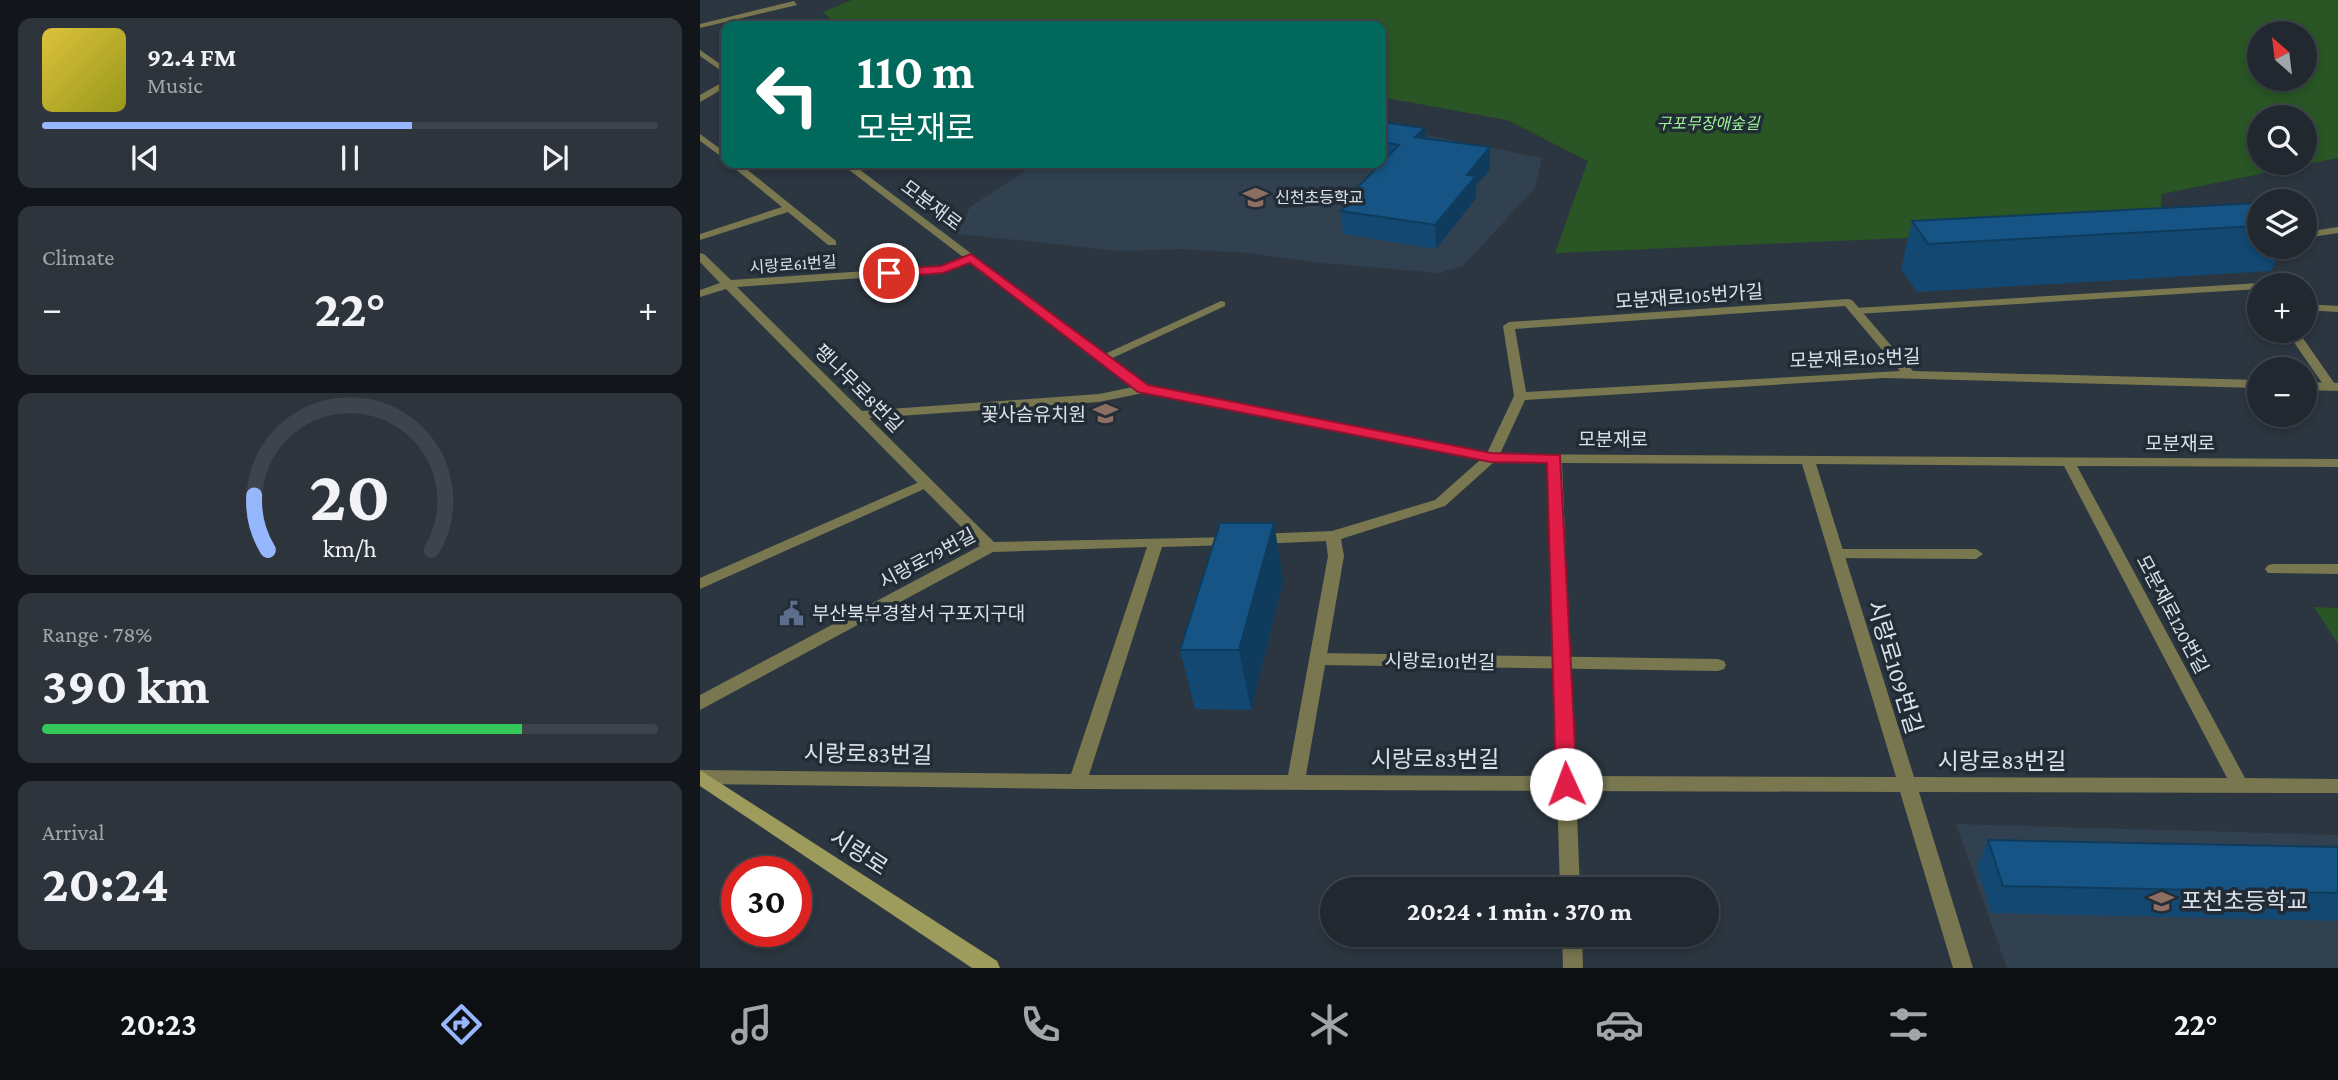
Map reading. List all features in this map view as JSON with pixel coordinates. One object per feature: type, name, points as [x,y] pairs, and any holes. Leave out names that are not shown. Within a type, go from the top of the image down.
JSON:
[{"type":"main road","name":"시랑로","points":[[700,777],[990,968]]},
{"type":"street","points":[[728,21],[794,3]]},
{"type":"street","points":[[700,26],[721,22]]},
{"type":"street","points":[[700,53],[721,68]]},
{"type":"street","points":[[700,99],[721,87]]},
{"type":"street","points":[[700,136],[721,153]]},
{"type":"street","points":[[739,168],[832,243]]},
{"type":"street","name":"모분재로","points":[[852,168],[1143,389],[1491,458],[2338,463]]},
{"type":"street","points":[[700,237],[790,208]]},
{"type":"street","points":[[2317,233],[2338,230]]},
{"type":"street","name":"팽나무로8번길","points":[[700,256],[990,547]]},
{"type":"street","name":"시랑로61번길","points":[[700,294],[728,284],[943,269],[971,258]]},
{"type":"street","points":[[1856,311],[2247,287]]},
{"type":"street","name":"모분재로105번가길","points":[[1520,396],[1509,326],[1848,302],[1856,311]]},
{"type":"street","points":[[1102,358],[1221,304]]},
{"type":"street","points":[[2317,308],[2338,309]]},
{"type":"street","points":[[1856,311],[1909,374]]},
{"type":"street","points":[[2301,343],[2334,387]]},
{"type":"street","name":"모분재로105번길","points":[[1520,396],[1909,374],[2247,384]]},
{"type":"street","points":[[858,415],[1099,398],[1143,389]]},
{"type":"street","points":[[1491,458],[1520,396]]},
{"type":"street","name":"시랑로79번길","points":[[700,703],[990,547],[1156,544],[1333,536],[1440,503],[1491,458]]},
{"type":"street","points":[[1555,458],[1570,877]]},
{"type":"street","name":"시랑로109번길","points":[[1808,460],[1963,968]]},
{"type":"street","name":"모분재로120번길","points":[[2068,461],[2240,786]]},
{"type":"street","points":[[700,584],[926,483]]},
{"type":"street","points":[[1296,783],[1336,556],[1333,536]]},
{"type":"street","points":[[1078,782],[1156,544]]},
{"type":"street","points":[[1837,554],[1976,554]]},
{"type":"street","points":[[2273,569],[2338,569]]},
{"type":"street","name":"시랑로101번길","points":[[1318,659],[1718,665]]},
{"type":"street","name":"시랑로83번길","points":[[700,777],[1078,782],[2338,786]]},
{"type":"street","points":[[1572,947],[1573,968]]},
{"type":"shaded area","name":"신천초등학교","points":[[1386,127],[1542,158],[1535,188],[1463,266],[1439,273],[1312,262],[1248,253],[1181,249],[1121,251],[957,234],[970,207],[1029,168],[1386,168]]},
{"type":"shaded area","name":"포천초등학교","points":[[1956,824],[2338,835],[2338,968],[2007,968]]},
{"type":"green space","name":"구포무장애숲길","points":[[852,0],[2338,0],[2338,158],[2317,162],[2317,105],[2247,105],[2247,175],[2254,175],[2161,194],[2162,227],[1555,253],[1588,161],[1507,120],[1386,98],[1386,21],[833,21],[823,12]]},
{"type":"green space","points":[[2314,607],[2338,608],[2338,644]]},
{"type":"building","points":[[1386,123],[1425,128],[1415,137],[1490,147],[1467,175],[1476,176],[1435,225],[1341,211],[1355,197],[1349,196],[1376,168],[1386,168],[1386,158],[1399,145],[1386,143]]},
{"type":"building","points":[[2247,204],[2247,227],[1928,244],[1912,221]]},
{"type":"building","points":[[1220,523],[1274,523],[1239,650],[1180,650]]},
{"type":"building","points":[[1988,840],[2338,847],[2338,893],[2003,886]]},
{"type":"place","name":"신천초등학교","points":[[1255,197]]},
{"type":"place","name":"꽃사슴유치원","points":[[1106,414]]},
{"type":"place","name":"부산북부경찰서 구포지구대","points":[[792,613]]},
{"type":"place","name":"포천초등학교","points":[[2161,901]]},
{"type":"route","points":[[889,273],[943,269],[971,258],[1143,389],[1491,458],[1555,458],[1566,784]]}]
